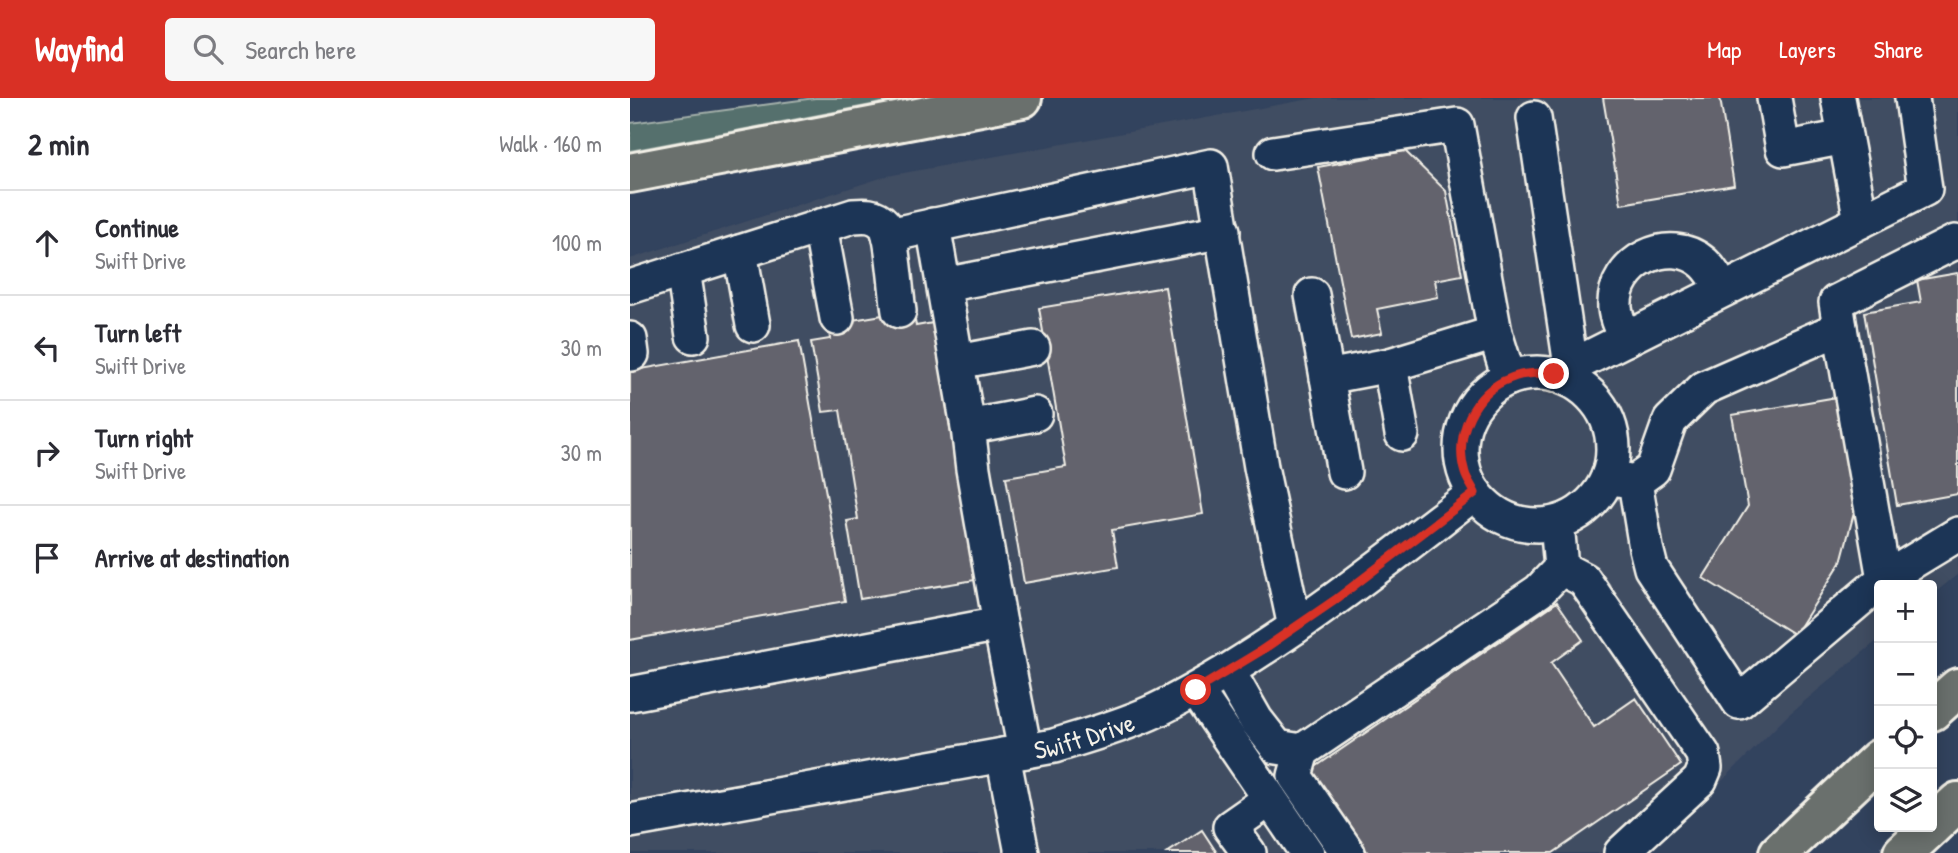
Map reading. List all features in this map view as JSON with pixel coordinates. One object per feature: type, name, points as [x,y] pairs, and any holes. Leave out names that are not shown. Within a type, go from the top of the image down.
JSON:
[{"type":"highway","points":[[630,173],[1022,98]]},
{"type":"highway","points":[[1937,707],[1958,688]]},
{"type":"highway","points":[[1779,853],[1874,763]]},
{"type":"highway","points":[[1937,821],[1958,802]]},
{"type":"highway","points":[[1903,853],[1925,832]]},
{"type":"street","points":[[1773,98],[1783,149],[1845,137]]},
{"type":"street","points":[[1838,98],[1861,221]]},
{"type":"street","points":[[1840,328],[1704,388],[1670,421],[1653,469],[1621,480],[1600,493],[1588,506],[1557,523],[1534,525],[1511,521],[1491,509],[1475,493],[1465,472],[1461,450],[1465,427],[1474,406],[1490,389],[1509,378],[1563,370],[1925,189],[1912,98]]},
{"type":"street","points":[[1534,118],[1563,370],[1597,402],[1604,414],[1621,480],[1651,568],[1739,702],[1884,579],[1958,534]]},
{"type":"street","points":[[1273,153],[1457,125],[1495,333],[1509,378]]},
{"type":"street","points":[[889,235],[1211,166],[1261,467],[1295,627]]},
{"type":"street","points":[[630,287],[853,216],[869,215],[884,223],[889,235],[898,311]]},
{"type":"street","points":[[933,225],[1000,624],[1022,853]]},
{"type":"street","points":[[820,226],[837,318]]},
{"type":"street","points":[[944,285],[1223,231]]},
{"type":"street","points":[[1884,579],[1836,302],[1955,242],[1958,243]]},
{"type":"street","points":[[1626,339],[1618,323],[1615,306],[1618,289],[1625,273],[1638,261],[1653,253],[1670,251],[1688,254],[1703,262],[1715,274],[1722,290]]},
{"type":"street","points":[[740,252],[753,325]]},
{"type":"street","points":[[683,270],[693,336]]},
{"type":"street","points":[[1312,295],[1344,472]]},
{"type":"street","points":[[1327,377],[1390,365],[1495,333]]},
{"type":"street","points":[[957,362],[1033,348]]},
{"type":"street","points":[[1390,365],[1402,434]]},
{"type":"street","points":[[968,427],[1035,414]]},
{"type":"street","name":"Swift Drive","points":[[630,821],[1054,746],[1102,732],[1148,714],[1228,671],[1335,600],[1475,493]]},
{"type":"street","points":[[1348,853],[1295,776],[1302,751],[1539,591],[1561,568],[1557,523]]},
{"type":"street","points":[[1561,568],[1584,580],[1703,754],[1705,768],[1700,780],[1621,853]]},
{"type":"street","points":[[630,694],[1000,624]]},
{"type":"street","points":[[1228,671],[1256,720],[1277,747],[1302,751]]},
{"type":"street","points":[[1196,690],[1307,853]]},
{"type":"street","points":[[1249,853],[1230,827],[1270,799]]},
{"type":"shaded area","points":[[1316,98],[1958,98],[1958,574],[1937,591],[1937,580],[1874,580],[1874,643],[1788,715],[1650,853],[630,853],[630,259],[887,176]]},
{"type":"green space","points":[[815,98],[908,98],[630,151],[630,123]]},
{"type":"building","points":[[1603,98],[1720,98],[1734,185],[1621,204]]},
{"type":"building","points":[[1405,151],[1446,191],[1462,275],[1435,280],[1438,297],[1377,309],[1382,333],[1351,339],[1318,167]]},
{"type":"building","points":[[1958,273],[1958,494],[1897,505],[1864,312],[1921,302],[1917,280]]},
{"type":"building","points":[[1165,287],[1203,514],[1112,530],[1118,567],[1024,583],[1006,477],[1066,467],[1039,308]]},
{"type":"building","points":[[913,310],[916,326],[933,323],[975,580],[860,599],[847,521],[858,519],[840,410],[823,412],[811,342],[830,339],[828,324]]},
{"type":"building","points":[[799,341],[845,601],[630,640],[630,371]]},
{"type":"building","points":[[1843,396],[1860,490],[1841,562],[1795,635],[1703,578],[1748,506],[1732,415]]},
{"type":"building","points":[[1557,602],[1583,640],[1551,663],[1594,727],[1636,698],[1681,765],[1553,853],[1368,853],[1311,770]]},
{"type":"building","points":[[1202,830],[1217,853],[1167,853]]},
{"type":"route","points":[[1196,690],[1259,652],[1335,600],[1475,493],[1465,472],[1461,450],[1465,427],[1474,406],[1490,389],[1509,378],[1531,373],[1554,374]]}]
